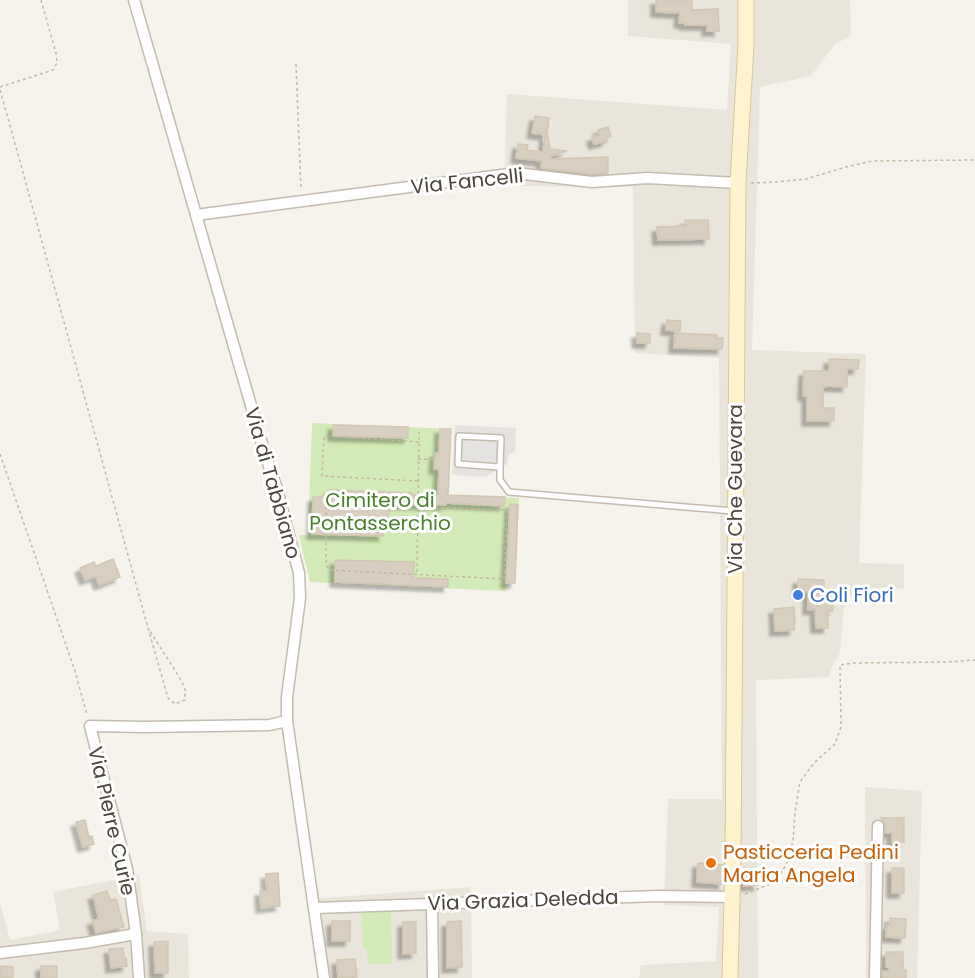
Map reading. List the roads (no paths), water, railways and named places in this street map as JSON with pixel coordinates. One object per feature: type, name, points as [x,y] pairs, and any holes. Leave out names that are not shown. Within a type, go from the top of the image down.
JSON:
[{"type":"main road","name":"Via Che Guevara","points":[[730,978],[738,183],[746,45],[746,0]]},
{"type":"street","name":"Via di Tabbiano","points":[[134,0],[276,486],[299,573],[300,598],[287,697],[287,722],[324,978]]},
{"type":"street","name":"Via Fancelli","points":[[196,214],[516,173],[592,182],[647,178],[738,183]]},
{"type":"street","name":"Via Pierre Curie","points":[[139,978],[128,869],[90,726],[269,725],[287,722]]},
{"type":"street","points":[[875,978],[878,826]]},
{"type":"street","name":"Via Grazia Deledda","points":[[315,908],[658,896],[732,897]]},
{"type":"street","points":[[432,904],[433,978]]},
{"type":"street","points":[[0,953],[136,934]]},
{"type":"lane","points":[[500,467],[458,464],[459,436],[501,438],[500,480],[509,492],[735,511]]},
{"type":"place","name":"Coli Fiori","points":[[798,595]]},
{"type":"place","name":"Pasticceria Pedini Maria Angela","points":[[711,863]]},
{"type":"park label","name":"Cimitero di Pontasserchio","points":[[380,512]]}]
